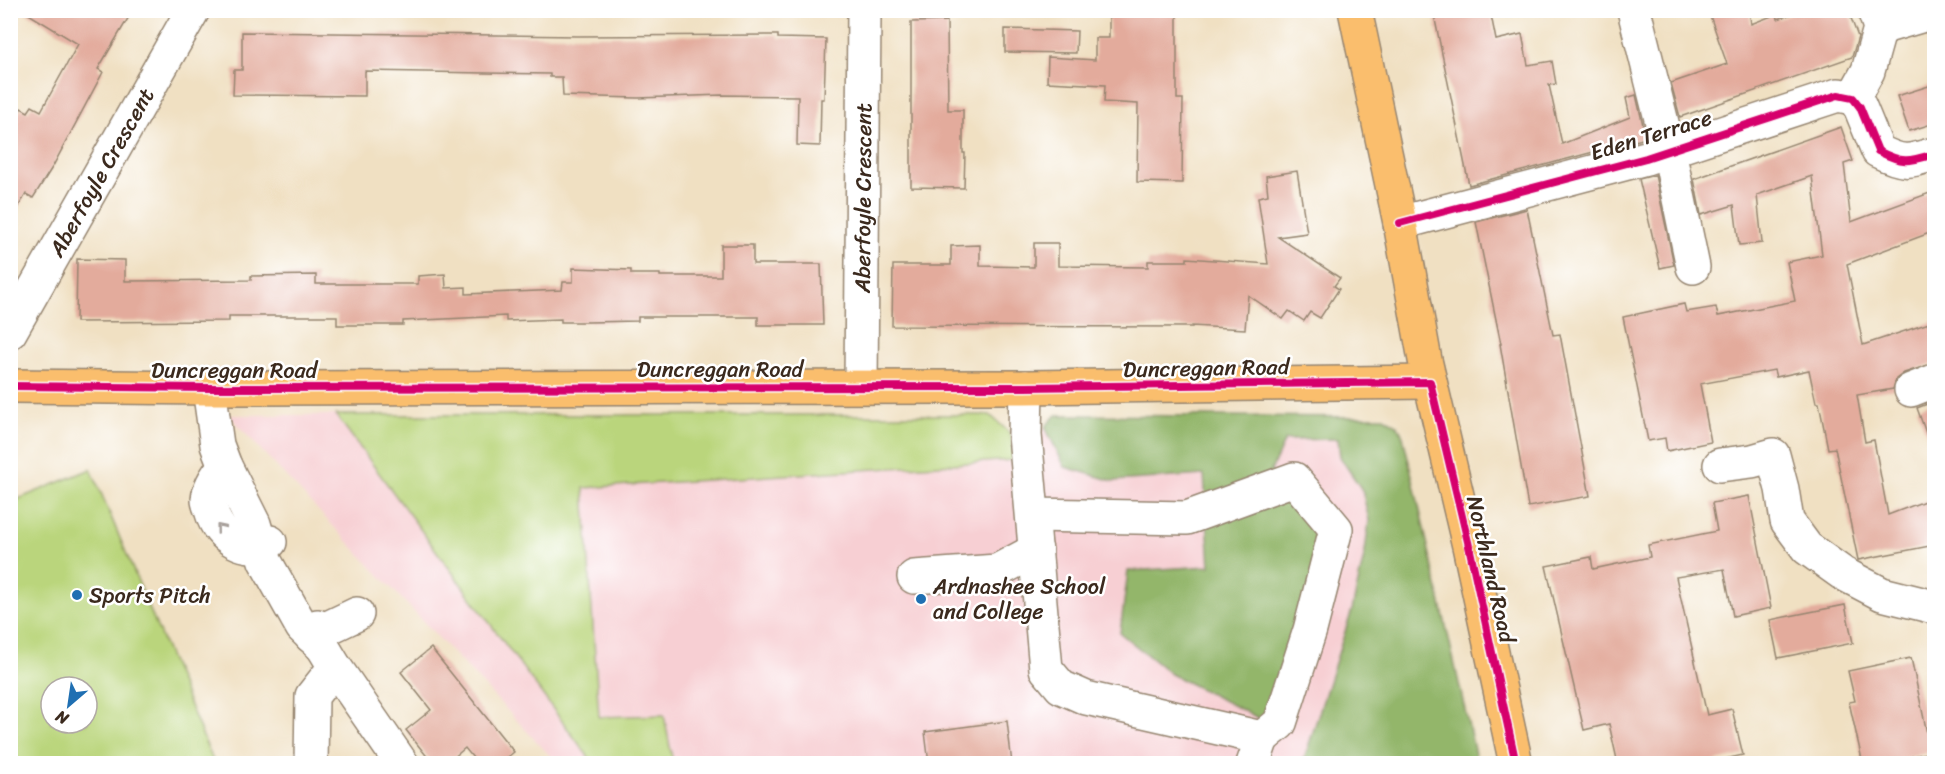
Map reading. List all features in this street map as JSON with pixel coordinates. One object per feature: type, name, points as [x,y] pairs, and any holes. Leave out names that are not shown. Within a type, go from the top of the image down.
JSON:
[{"type":"main road","name":"Northland Road","points":[[1355,10],[1400,224],[1430,382],[1516,764]]},
{"type":"main road","name":"Duncreggan Road","points":[[10,386],[209,388],[1026,387],[1430,382]]},
{"type":"street","name":"Aberfoyle Crescent","points":[[10,332],[193,10]]},
{"type":"street","name":"Aberfoyle Crescent","points":[[861,386],[864,10]]},
{"type":"street","points":[[1634,10],[1669,151],[1693,267]]},
{"type":"street","points":[[1935,12],[1877,19],[1868,71],[1853,98],[1860,107],[1878,151],[1894,159],[1910,162],[1935,154]]},
{"type":"street","name":"Eden Terrace","points":[[1400,224],[1669,151],[1838,95],[1853,98]]},
{"type":"street","points":[[1026,387],[1025,435],[1046,669],[1061,687],[1086,698],[1257,751],[1280,723],[1310,630],[1336,529],[1294,479],[1187,518],[1033,515]]},
{"type":"street","points":[[209,388],[217,446],[225,466],[262,538],[278,550],[313,611],[322,646],[402,764]]},
{"type":"street","points":[[1720,465],[1752,461],[1773,455],[1787,521],[1807,548],[1842,573],[1882,594],[1935,607]]},
{"type":"street","points":[[914,577],[997,571],[1036,550]]},
{"type":"street","points":[[311,764],[312,696],[322,646],[357,614]]},
{"type":"shaded area","name":"Ardnashee School and College","points":[[228,415],[990,415],[1011,434],[1038,434],[1056,415],[1384,417],[1397,425],[1403,436],[1477,763],[557,763]]},
{"type":"green space","points":[[336,415],[990,415],[1011,434],[1014,460],[584,488],[599,717],[664,715],[673,763],[593,763]]},
{"type":"green space","points":[[1056,415],[1384,417],[1397,425],[1403,436],[1477,763],[1303,763],[1352,610],[1365,552],[1369,520],[1362,490],[1340,457],[1338,439],[1285,440],[1271,471],[1324,539],[1268,723],[1171,674],[1120,633],[1128,571],[1210,566],[1204,475],[1113,481],[1065,467],[1045,427]]},
{"type":"green space","name":"Sports Pitch","points":[[91,469],[214,763],[11,763],[11,502]]},
{"type":"building","points":[[22,10],[133,10],[98,69],[103,72],[53,166],[33,198],[26,194],[10,221],[10,128],[21,108],[28,112],[32,106],[41,111],[78,44]]},
{"type":"building","points":[[1109,10],[1177,10],[1177,99],[1183,99],[1182,183],[1137,182],[1138,104],[1104,102],[1105,85],[1047,82],[1048,57],[1095,60],[1095,38],[1109,38]]},
{"type":"building","points":[[1433,10],[1490,10],[1496,40],[1522,34],[1528,65],[1552,61],[1556,84],[1549,85],[1562,144],[1630,117],[1626,98],[1636,95],[1646,138],[1469,185]]},
{"type":"building","points":[[1708,10],[1749,10],[1751,24],[1777,14],[1778,19],[1804,10],[1848,10],[1858,37],[1852,57],[1680,117],[1671,83],[1727,64]]},
{"type":"building","points":[[947,21],[948,110],[963,110],[964,188],[911,187],[911,22]]},
{"type":"building","points":[[1005,29],[1077,31],[1076,53],[1005,52]]},
{"type":"building","points":[[242,32],[577,36],[778,35],[778,38],[826,39],[820,146],[797,145],[798,96],[722,95],[638,98],[563,96],[562,77],[550,77],[550,74],[365,71],[365,96],[233,95],[234,70],[242,70]]},
{"type":"building","points":[[1935,84],[1935,123],[1909,131],[1897,96]]},
{"type":"building","points":[[1841,127],[1853,161],[1844,164],[1851,222],[1935,191],[1935,231],[1847,264],[1863,345],[1935,321],[1935,363],[1904,373],[1896,379],[1893,389],[1857,395],[1865,442],[1874,440],[1888,515],[1935,497],[1935,545],[1858,560],[1835,448],[1828,449],[1819,403],[1816,403],[1809,370],[1776,377],[1774,370],[1700,384],[1711,442],[1667,451],[1665,438],[1648,441],[1623,317],[1684,304],[1686,312],[1716,307],[1718,316],[1795,301],[1787,262],[1822,255],[1812,176],[1757,195],[1762,243],[1739,245],[1734,205],[1701,215],[1694,179]]},
{"type":"building","points":[[1297,171],[1307,233],[1278,237],[1340,278],[1334,286],[1339,289],[1320,318],[1310,312],[1304,321],[1289,311],[1283,319],[1248,295],[1245,329],[1192,326],[892,326],[893,265],[951,265],[951,246],[980,245],[980,266],[1034,267],[1034,243],[1058,243],[1058,266],[1148,267],[1148,261],[1187,261],[1187,258],[1268,264],[1258,197],[1268,195],[1266,176]]},
{"type":"building","points":[[1655,175],[1674,265],[1660,268],[1639,179]]},
{"type":"building","points":[[1527,209],[1553,335],[1560,334],[1590,496],[1528,507],[1501,344],[1476,222]]},
{"type":"building","points":[[721,245],[753,245],[753,264],[821,264],[823,325],[758,325],[758,317],[638,317],[638,321],[561,322],[561,319],[506,321],[506,316],[403,321],[403,325],[337,325],[337,316],[229,316],[229,321],[76,322],[77,259],[125,260],[125,281],[251,280],[251,276],[316,275],[316,284],[418,284],[418,276],[445,274],[446,288],[466,287],[466,294],[562,290],[563,282],[573,282],[573,268],[631,270],[631,274],[660,274],[660,276],[721,276]]},
{"type":"building","points":[[1935,401],[1935,447],[1931,447],[1917,408]]},
{"type":"building","points":[[1749,496],[1771,608],[1733,616],[1724,569],[1676,577],[1707,715],[1732,709],[1743,755],[1703,764],[1618,764],[1609,724],[1584,730],[1546,566],[1591,557],[1593,569],[1650,557],[1648,545],[1717,531],[1712,503]]},
{"type":"building","points":[[1845,605],[1853,643],[1778,658],[1770,620]]},
{"type":"building","points":[[431,648],[514,752],[499,764],[478,764],[465,748],[446,764],[433,764],[406,730],[431,710],[401,672]]},
{"type":"building","points":[[1911,658],[1931,752],[1879,764],[1863,764],[1849,702],[1855,701],[1848,671]]},
{"type":"building","points":[[1007,721],[1012,764],[929,764],[925,732]]},
{"type":"cycle path","points":[[1400,223],[1646,158],[1838,95],[1853,98],[1860,107],[1878,151],[1900,160],[1918,159],[1934,154]]},
{"type":"cycle path","points":[[10,386],[209,388],[1026,387],[1430,382],[1469,546],[1516,764]]},
{"type":"place","name":"Sports Pitch","points":[[77,595]]},
{"type":"place","name":"Ardnashee School and College","points":[[921,599]]}]
